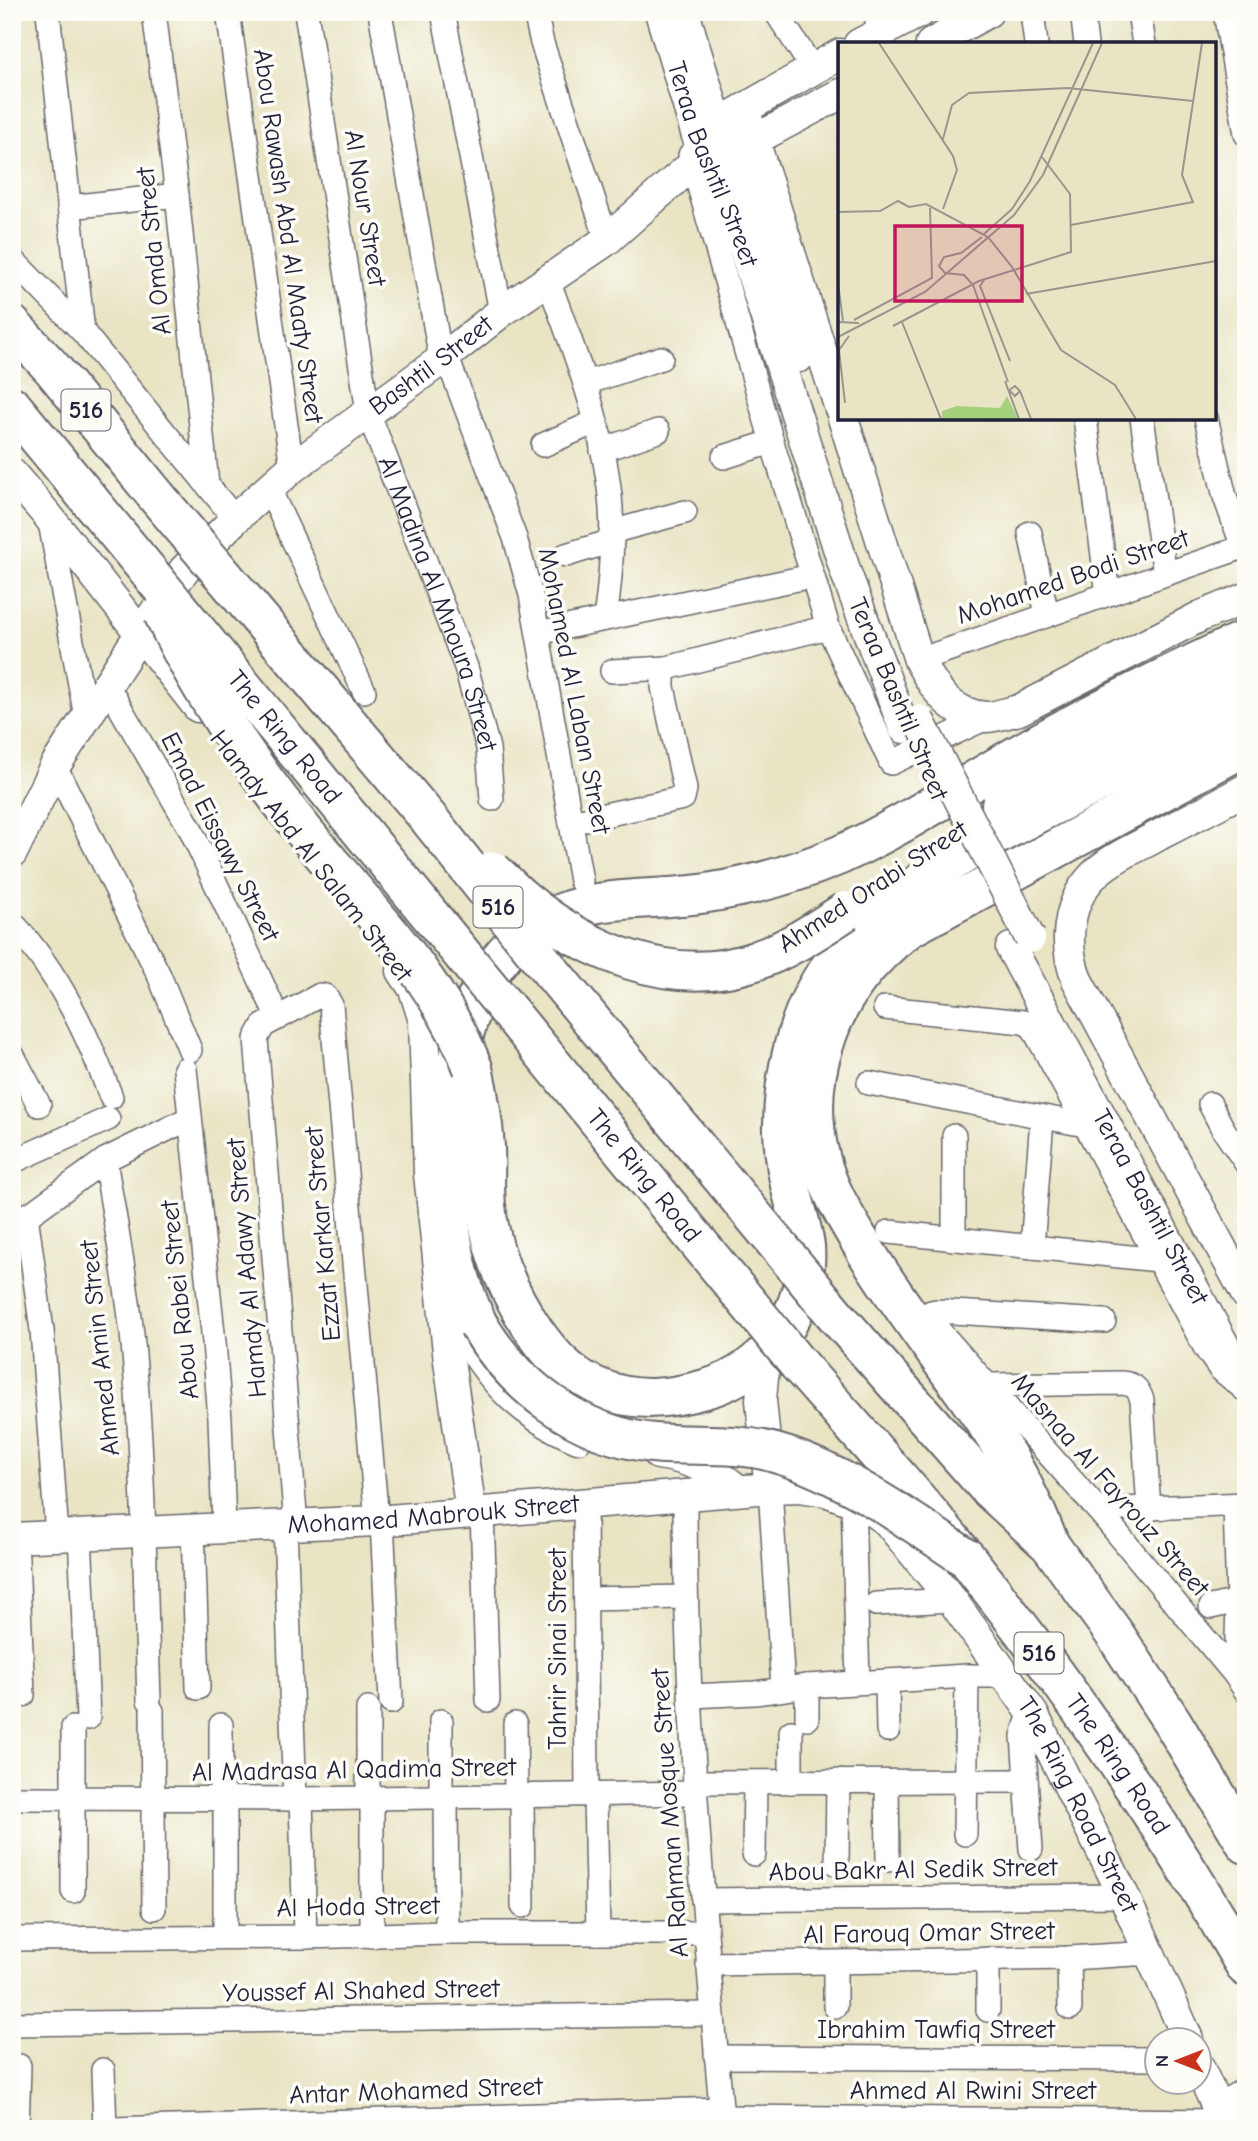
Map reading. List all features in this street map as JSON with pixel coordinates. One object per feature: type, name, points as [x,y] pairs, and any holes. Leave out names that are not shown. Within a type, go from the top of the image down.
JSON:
[{"type":"highway","name":"516","points":[[12,325],[52,368],[157,497],[429,819],[544,964],[838,1318],[988,1488],[1050,1545],[1116,1636],[1173,1723],[1246,1844]]},
{"type":"highway","name":"The Ring Road","points":[[12,406],[166,570],[782,1359],[966,1558],[1133,1786],[1246,1967]]},
{"type":"highway","name":"Ahmed Orabi Street","points":[[166,570],[161,609],[178,646],[234,736],[298,823],[377,919],[447,1012],[473,1068],[483,1124],[486,1206],[496,1256],[524,1316],[548,1350],[576,1376],[611,1393],[627,1397],[661,1399],[713,1387],[782,1359],[789,1322],[802,1284],[804,1243],[785,1156],[784,1103],[797,1039],[813,996],[826,972],[843,950],[921,883],[1003,831],[1246,709]]},
{"type":"highway","points":[[966,1558],[883,1504],[794,1459],[772,1452],[720,1443],[671,1444],[634,1440],[613,1434],[551,1404],[514,1374],[478,1324],[462,1286],[442,1219],[456,1071],[463,1036],[474,1001],[489,972],[511,947],[536,926],[566,911],[597,903],[682,897],[735,888],[794,872],[837,856],[885,833],[1034,745],[1163,677],[1246,639]]},
{"type":"highway","name":"Ahmed Orabi Street","points":[[429,819],[525,901],[568,931],[615,955],[669,970],[725,968],[752,962],[778,951],[846,911],[909,861],[989,811],[1095,751],[1246,674]]},
{"type":"highway","points":[[1050,1545],[1034,1506],[1001,1446],[891,1291],[832,1192],[821,1160],[815,1128],[814,1095],[819,1061],[842,1000],[861,972],[883,948],[909,928],[1246,746]]},
{"type":"street","points":[[48,12],[83,332]]},
{"type":"street","name":"Al Omda Street","points":[[154,12],[177,195],[207,484]]},
{"type":"street","name":"Abou Rawash Abd Al Maaty Street","points":[[228,12],[292,468]]},
{"type":"street","name":"Al Nour Street","points":[[306,12],[368,412]]},
{"type":"street","name":"Mohamed Al Laban Street","points":[[380,12],[444,358],[515,538],[531,595],[581,881]]},
{"type":"street","points":[[443,12],[501,312]]},
{"type":"street","points":[[535,12],[542,43],[607,240]]},
{"type":"street","points":[[776,12],[812,68]]},
{"type":"street","points":[[872,30],[919,12]]},
{"type":"street","points":[[1032,12],[1036,42]]},
{"type":"street","points":[[1082,12],[1086,42]]},
{"type":"street","points":[[1139,12],[1144,42]]},
{"type":"street","points":[[1225,12],[1246,134]]},
{"type":"street","name":"Teraa Bashtil Street","points":[[679,13],[703,153],[772,442],[828,626],[891,763],[988,717]]},
{"type":"street","points":[[936,42],[978,26]]},
{"type":"street","name":"Bashtil Street","points":[[166,570],[235,519],[292,468],[444,358],[501,312],[607,240],[703,153],[744,109],[838,55]]},
{"type":"street","name":"Bashtil Street","points":[[703,153],[756,140],[838,95]]},
{"type":"street","points":[[744,109],[838,400]]},
{"type":"street","name":"Teraa Bashtil Street","points":[[703,153],[744,248],[846,573],[912,724],[1246,1388]]},
{"type":"street","points":[[69,207],[177,195]]},
{"type":"street","points":[[12,259],[83,332],[235,519]]},
{"type":"street","points":[[548,280],[586,383],[610,496],[610,586],[605,619]]},
{"type":"street","points":[[586,383],[661,358]]},
{"type":"street","name":"Al Madina Al Mnoura Street","points":[[368,412],[466,667],[488,748],[492,799]]},
{"type":"street","points":[[844,420],[919,660],[940,696],[964,712],[988,717],[1018,710],[1201,616],[1246,598]]},
{"type":"street","points":[[1085,420],[1108,594]]},
{"type":"street","points":[[1142,420],[1166,574]]},
{"type":"street","points":[[1206,420],[1225,497],[1244,546]]},
{"type":"street","points":[[543,445],[595,422]]},
{"type":"street","points":[[602,450],[658,431]]},
{"type":"street","points":[[724,457],[772,442]]},
{"type":"street","name":"Hamdy Abd Al Salam Street","points":[[12,474],[194,701],[309,858],[395,961],[414,989],[425,1021],[429,1174],[442,1219],[443,1299],[477,1511]]},
{"type":"street","points":[[269,489],[364,691]]},
{"type":"street","points":[[566,555],[685,512]]},
{"type":"street","points":[[48,516],[86,717]]},
{"type":"street","points":[[1030,533],[1047,615]]},
{"type":"street","name":"Mohamed Bodi Street","points":[[919,660],[1244,546]]},
{"type":"street","points":[[13,852],[55,766],[140,634],[166,570]]},
{"type":"street","points":[[537,633],[812,576]]},
{"type":"street","points":[[612,671],[667,668],[828,626]]},
{"type":"street","points":[[572,822],[683,798],[685,789],[663,687],[663,676],[667,668]]},
{"type":"street","name":"Emad Eissawy Street","points":[[107,685],[180,809],[278,1017]]},
{"type":"street","name":"Abou Rabei Street","points":[[55,766],[159,975],[188,1060],[190,1118],[220,1419],[224,1527]]},
{"type":"street","points":[[1246,789],[1108,863],[1096,873],[1085,885],[1072,913],[1068,947],[1077,980],[1246,1294]]},
{"type":"street","points":[[12,922],[62,989],[90,1041],[109,1108],[12,1162]]},
{"type":"street","name":"Teraa Bashtil Street","points":[[1021,943],[1246,1343]]},
{"type":"street","name":"Ezzat Karkar Street","points":[[278,1017],[320,995],[325,996],[331,1005],[380,1521]]},
{"type":"street","name":"Teraa Bashtil Street","points":[[885,1008],[1023,1021],[1032,1026],[1212,1359],[1228,1378],[1246,1388]]},
{"type":"street","name":"Hamdy Al Adawy Street","points":[[278,1017],[260,1030],[256,1039],[291,1525],[298,1799],[306,1937]]},
{"type":"street","points":[[12,1054],[39,1105]]},
{"type":"street","points":[[869,1083],[1042,1119],[1085,1125]]},
{"type":"street","points":[[1210,1104],[1246,1163]]},
{"type":"street","points":[[73,1891],[73,1799],[80,1723],[68,1534],[42,1331],[19,1221],[105,1160],[190,1118]]},
{"type":"street","points":[[1032,1247],[1042,1119]]},
{"type":"street","points":[[954,1136],[954,1239]]},
{"type":"street","name":"Ahmed Amin Street","points":[[105,1160],[126,1282],[133,1343],[151,1706],[154,1908]]},
{"type":"street","points":[[888,1232],[1158,1260]]},
{"type":"street","points":[[443,1299],[488,1371],[502,1388],[537,1418],[580,1439],[605,1446],[665,1455],[697,1464],[712,1471],[738,1490]]},
{"type":"street","name":"Masnaa Al Fayrouz Street","points":[[1104,1321],[931,1312],[933,1324],[1098,1510],[1243,1681]]},
{"type":"street","points":[[782,1359],[761,1400],[770,1488],[783,1688]]},
{"type":"street","points":[[987,1385],[1131,1384],[1139,1390],[1142,1400],[1149,1510]]},
{"type":"street","name":"Mohamed Mabrouk Street","points":[[14,1538],[380,1521],[770,1488],[798,1487],[826,1491],[853,1500]]},
{"type":"street","name":"Al Rahman Mosque Street","points":[[685,1494],[685,1597],[695,1788],[711,2014],[722,2118]]},
{"type":"street","points":[[853,1500],[858,1682]]},
{"type":"street","name":"The Ring Road Street","points":[[853,1500],[888,1522],[953,1600],[1033,1714],[1124,1896],[1182,2025]]},
{"type":"street","name":"Tahrir Sinai Street","points":[[585,1502],[591,1795],[598,1933]]},
{"type":"street","points":[[1098,1510],[1149,1510],[1240,1504],[1243,1681]]},
{"type":"street","points":[[477,1511],[488,1700]]},
{"type":"street","points":[[380,1521],[391,1702]]},
{"type":"street","points":[[193,1529],[198,1688]]},
{"type":"street","points":[[14,1538],[23,1695]]},
{"type":"street","points":[[586,1599],[685,1597]]},
{"type":"street","points":[[876,1604],[953,1600]]},
{"type":"street","points":[[1211,1607],[1242,1600]]},
{"type":"street","points":[[965,1834],[967,1676]]},
{"type":"street","points":[[691,1696],[755,1693],[858,1682],[1005,1676]]},
{"type":"street","points":[[887,1681],[888,1730]]},
{"type":"street","points":[[791,1782],[807,1686]]},
{"type":"street","points":[[368,1709],[372,1936]]},
{"type":"street","points":[[1031,1849],[1023,1736],[1033,1714]]},
{"type":"street","points":[[441,1721],[447,1933]]},
{"type":"street","points":[[515,1724],[523,1906]]},
{"type":"street","points":[[221,1725],[225,1937]]},
{"type":"street","points":[[837,1864],[838,1781]]},
{"type":"street","name":"Al Madrasa Al Qadima Street","points":[[12,1798],[223,1800],[591,1795],[755,1782],[1026,1781]]},
{"type":"street","points":[[754,1854],[755,1782]]},
{"type":"street","points":[[887,1782],[888,1860]]},
{"type":"street","name":"Abou Bakr Al Sedik Street","points":[[703,1900],[1124,1896]]},
{"type":"street","name":"Al Hoda Street","points":[[12,1939],[447,1933],[705,1933]]},
{"type":"street","name":"Al Farouq Omar Street","points":[[708,1964],[1069,1958],[1151,1953]]},
{"type":"street","points":[[1069,1958],[1070,2008]]},
{"type":"street","points":[[988,1959],[988,2010]]},
{"type":"street","points":[[835,1963],[835,2006]]},
{"type":"street","name":"Youssef Al Shahed Street","points":[[12,2024],[711,2014]]},
{"type":"street","name":"Ibrahim Tawfiq Street","points":[[716,2057],[1142,2059]]},
{"type":"street","points":[[17,2129],[19,2066]]},
{"type":"street","points":[[103,2070],[104,2129]]},
{"type":"street","points":[[1212,2094],[1223,2119],[1246,2093]]},
{"type":"street","name":"Ahmed Al Rwini Street","points":[[722,2118],[1223,2119]]},
{"type":"street","name":"Antar Mohamed Street","points":[[113,2129],[722,2118]]}]
